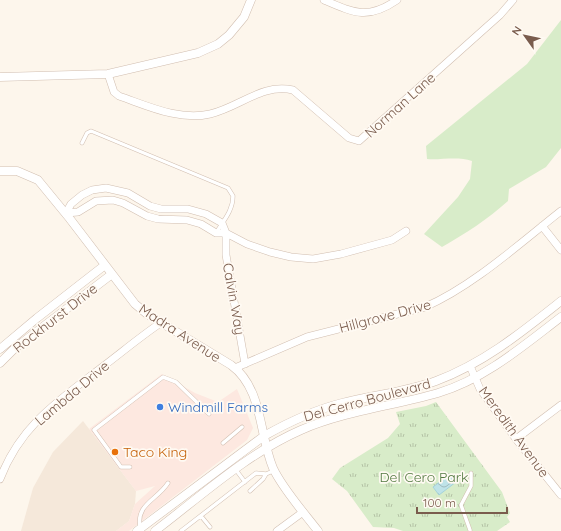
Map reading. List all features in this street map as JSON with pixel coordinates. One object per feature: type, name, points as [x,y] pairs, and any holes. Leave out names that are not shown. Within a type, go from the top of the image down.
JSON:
[{"type":"street","points":[[0,77],[108,74],[198,53],[212,48],[224,40],[237,27],[246,14],[251,0]]},
{"type":"street","points":[[324,0],[347,11],[359,13],[380,10],[397,0]]},
{"type":"street","name":"Norman Lane","points":[[108,74],[114,92],[119,96],[171,114],[193,116],[210,114],[228,108],[270,89],[282,88],[293,90],[349,138],[359,141],[500,15],[513,0]]},
{"type":"street","name":"Madra Avenue","points":[[0,171],[17,170],[38,180],[66,213],[135,304],[147,314],[235,368],[250,387],[257,406],[266,448],[274,470],[318,531]]},
{"type":"street","points":[[66,213],[71,204],[82,195],[92,190],[106,188],[128,193],[150,206],[161,209],[188,209],[206,214],[222,223],[226,233]]},
{"type":"street","points":[[66,213],[78,212],[96,201],[107,199],[123,203],[147,216],[158,219],[187,220],[201,224],[216,232],[226,233],[248,244],[270,252],[291,257],[313,259],[342,254],[392,240],[406,231]]},
{"type":"street","name":"Hillgrove Drive","points":[[235,368],[307,337],[425,307],[436,302],[461,288],[561,211]]},
{"type":"street","points":[[542,226],[561,250]]},
{"type":"street","name":"Calvin Way","points":[[226,233],[226,255],[245,364]]},
{"type":"street","name":"Rockhurst Drive","points":[[0,349],[104,265]]},
{"type":"street","name":"Rockhurst Drive","points":[[0,363],[14,349],[112,274]]},
{"type":"street","name":"Del Cerro Boulevard","points":[[140,530],[264,436],[280,426],[313,412],[342,403],[436,381],[470,366],[505,345],[561,301]]},
{"type":"street","name":"Del Cerro Boulevard","points":[[155,531],[266,448],[302,430],[332,419],[439,393],[475,376],[512,354],[561,317]]},
{"type":"street","name":"Lambda Drive","points":[[0,479],[5,466],[24,434],[51,406],[162,322]]},
{"type":"street","name":"Meredith Avenue","points":[[470,366],[480,389],[516,439],[561,495]]},
{"type":"street","points":[[516,439],[561,405]]},
{"type":"street","points":[[277,531],[303,512]]},
{"type":"lane","points":[[82,143],[87,133],[91,131],[228,188],[232,193],[233,200],[226,220],[216,232]]},
{"type":"lane","points":[[130,467],[121,467],[94,430],[163,377],[176,382],[209,414]]},
{"type":"lane","points":[[223,443],[242,427]]},
{"type":"lane","points":[[236,470],[244,482]]},
{"type":"lane","points":[[250,491],[266,474],[274,470]]},
{"type":"lane","points":[[181,531],[256,472],[266,474]]},
{"type":"lane","points":[[470,530],[461,505],[471,486],[471,473]]},
{"type":"lane","points":[[140,530],[139,520],[142,509],[163,491],[168,484]]},
{"type":"lane","points":[[201,516],[210,527]]},
{"type":"shaded area","points":[[162,374],[195,393],[218,402],[237,389],[253,428],[247,440],[129,531],[116,531],[129,521],[135,504],[155,486],[136,491],[89,429]]},
{"type":"shaded area","points":[[83,421],[136,491],[135,504],[129,521],[116,531],[21,531],[33,488],[53,452]]},
{"type":"green space","points":[[561,20],[561,148],[546,167],[509,189],[508,201],[500,208],[476,226],[442,247],[424,234],[458,197],[470,179],[472,161],[456,158],[427,159],[426,146],[527,64]]},
{"type":"green space","name":"Del Cero Park","points":[[436,402],[502,492],[510,513],[507,517],[510,522],[497,531],[403,531],[394,528],[373,527],[347,491],[332,479],[340,468],[388,438],[400,424],[396,412],[426,406]]},
{"type":"water","points":[[450,474],[456,482],[439,495],[433,487]]},
{"type":"place","name":"Windmill Farms","points":[[160,407]]},
{"type":"place","name":"Taco King","points":[[115,452]]}]
